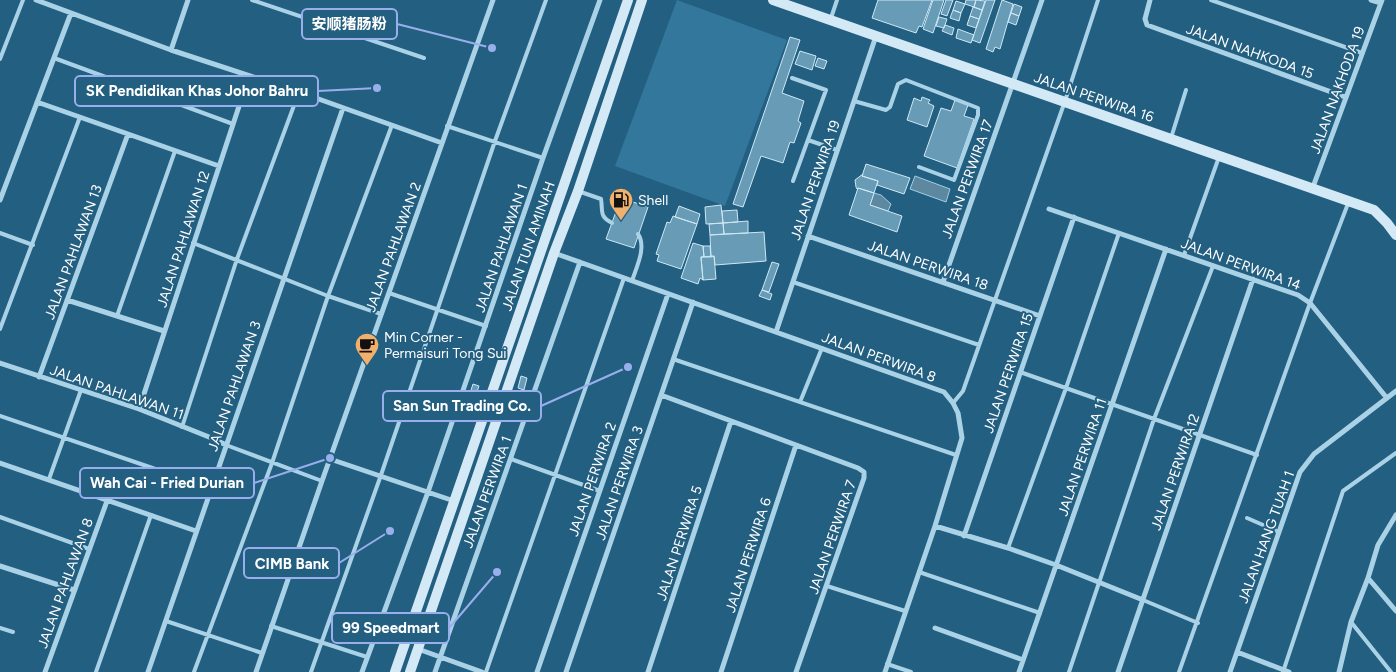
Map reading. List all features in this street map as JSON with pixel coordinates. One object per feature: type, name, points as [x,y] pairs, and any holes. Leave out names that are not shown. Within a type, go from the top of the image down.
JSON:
[{"type":"main road","name":"JALAN TUN AMINAH","points":[[395,672],[628,0]]},
{"type":"main road","name":"JALAN PERWIRA 16","points":[[774,0],[1313,187],[1374,210],[1396,235]]},
{"type":"main road","name":"JALAN TUN AMINAH","points":[[410,672],[554,253],[578,191],[642,1]]},
{"type":"street","points":[[36,0],[171,50],[299,92],[442,143]]},
{"type":"street","points":[[171,50],[187,0]]},
{"type":"street","name":"JALAN PAHLAWAN 2","points":[[256,672],[388,293],[493,0]]},
{"type":"street","name":"JALAN PAHLAWAN 1","points":[[362,672],[428,492],[543,158],[600,0]]},
{"type":"street","name":"JALAN PERWIRA 17","points":[[943,282],[1042,0]]},
{"type":"street","name":"JALAN NAHKODA 15","points":[[1150,0],[1145,19],[1148,26],[1345,97]]},
{"type":"street","points":[[1371,0],[1382,2]]},
{"type":"street","name":"JALAN NAKHODA 19","points":[[1313,187],[1382,2]]},
{"type":"street","points":[[1,196],[71,13]]},
{"type":"street","name":"JALAN PERWIRA 19","points":[[776,332],[876,36]]},
{"type":"street","name":"JALAN PAHLAWAN 12","points":[[140,409],[249,76]]},
{"type":"street","points":[[37,102],[219,166]]},
{"type":"street","name":"JALAN PAHLAWAN 3","points":[[148,672],[343,108]]},
{"type":"street","name":"JALAN PAHLAWAN 13","points":[[39,377],[128,134]]},
{"type":"street","name":"JALAN PERWIRA 14","points":[[1049,208],[1298,295],[1310,303],[1386,397]]},
{"type":"street","name":"JALAN PERWIRA 15","points":[[964,536],[1074,217]]},
{"type":"street","name":"JALAN PERWIRA 18","points":[[808,236],[1040,316]]},
{"type":"street","name":"JALAN PERWIRA 11","points":[[1019,672],[1166,249]]},
{"type":"street","name":"JALAN PERWIRA 8","points":[[554,253],[944,392],[953,403]]},
{"type":"street","name":"JALAN PERWIRA 1","points":[[435,672],[580,262]]},
{"type":"street","name":"JALAN PERWIRA12","points":[[1118,672],[1253,279]]},
{"type":"street","name":"JALAN PERWIRA 2","points":[[537,672],[668,294]]},
{"type":"street","points":[[67,300],[164,331]]},
{"type":"street","name":"JALAN PERWIRA 3","points":[[566,672],[693,302]]},
{"type":"street","name":"JALAN PAHLAWAN 11","points":[[0,363],[140,409],[226,445]]},
{"type":"street","name":"JALAN HANG TUAH 1","points":[[1230,672],[1300,472],[1314,454],[1396,390]]},
{"type":"street","name":"JALAN PERWIRA 7","points":[[661,395],[858,468],[864,472],[864,478],[796,672]]},
{"type":"street","points":[[884,672],[935,526],[962,438],[958,413],[953,403]]},
{"type":"street","name":"JALAN PERWIRA 5","points":[[648,672],[731,421]]},
{"type":"street","name":"JALAN PERWIRA 6","points":[[721,672],[796,445]]},
{"type":"street","points":[[330,458],[454,501]]},
{"type":"street","points":[[0,463],[196,531]]},
{"type":"street","name":"JALAN PAHLAWAN 8","points":[[46,672],[107,501]]},
{"type":"street","points":[[1339,672],[1351,622],[1378,545],[1395,518]]},
{"type":"street","points":[[935,526],[1056,565],[1143,600]]},
{"type":"street","points":[[0,566],[74,590]]},
{"type":"street","points":[[1368,578],[1396,610]]},
{"type":"street","points":[[935,628],[1023,660]]},
{"type":"street","points":[[418,649],[482,672]]},
{"type":"street","points":[[1237,652],[1285,671]]},
{"type":"lane","points":[[0,59],[23,0]]},
{"type":"lane","points":[[252,0],[424,58]]},
{"type":"lane","points":[[311,672],[495,141],[546,0]]},
{"type":"lane","points":[[830,20],[837,0]]},
{"type":"lane","points":[[953,403],[963,391],[1098,0]]},
{"type":"lane","points":[[1210,0],[1362,53]]},
{"type":"lane","points":[[54,58],[233,124]]},
{"type":"lane","points":[[792,78],[826,90],[793,182]]},
{"type":"lane","points":[[854,101],[886,110],[890,107],[898,84],[906,80],[978,108],[978,115],[954,180],[919,167]]},
{"type":"lane","points":[[1171,138],[1186,90]]},
{"type":"lane","points":[[182,427],[237,259],[299,92]]},
{"type":"lane","points":[[0,329],[33,246],[80,117]]},
{"type":"lane","points":[[194,672],[206,634],[272,462],[328,296],[392,124]]},
{"type":"lane","points":[[447,126],[543,158]]},
{"type":"lane","points":[[808,140],[837,150]]},
{"type":"lane","points":[[117,316],[175,151]]},
{"type":"lane","points":[[1184,255],[1220,155]]},
{"type":"lane","points":[[578,191],[602,199],[602,214],[605,220],[612,223]]},
{"type":"lane","points":[[1180,672],[1310,303],[1349,202]]},
{"type":"lane","points":[[0,233],[33,246]]},
{"type":"lane","points":[[1008,548],[1066,388],[1119,233]]},
{"type":"lane","points":[[632,281],[641,249],[641,238],[638,234]]},
{"type":"lane","points":[[193,243],[328,296],[381,314]]},
{"type":"lane","points":[[1069,672],[1154,419],[1213,266]]},
{"type":"lane","points":[[486,672],[624,278]]},
{"type":"lane","points":[[792,282],[979,345]]},
{"type":"lane","points":[[388,293],[486,326]]},
{"type":"lane","points":[[800,402],[822,348]]},
{"type":"lane","points":[[673,359],[956,455]]},
{"type":"lane","points":[[1020,372],[1257,454]]},
{"type":"lane","points":[[49,479],[81,390]]},
{"type":"lane","points":[[0,416],[211,488]]},
{"type":"lane","points":[[226,445],[322,481]]},
{"type":"lane","points":[[1285,671],[1343,491],[1396,453]]},
{"type":"lane","points":[[511,459],[600,491]]},
{"type":"lane","points":[[96,672],[151,515]]},
{"type":"lane","points":[[0,517],[89,549]]},
{"type":"lane","points":[[1247,518],[1279,532]]},
{"type":"lane","points":[[919,572],[1040,613]]},
{"type":"lane","points":[[827,586],[905,612]]},
{"type":"lane","points":[[1143,600],[1198,623]]},
{"type":"lane","points":[[166,621],[262,653]]},
{"type":"lane","points":[[1351,622],[1391,672]]},
{"type":"lane","points":[[271,626],[367,658]]},
{"type":"lane","points":[[0,628],[14,632]]},
{"type":"lane","points":[[887,664],[911,672]]},
{"type":"shaded area","points":[[677,0],[787,40],[725,206],[615,166]]},
{"type":"shaded area","points":[[915,176],[950,189],[946,202],[910,189]]},
{"type":"shaded area","points":[[874,193],[881,195],[891,204],[888,211],[870,205]]},
{"type":"building","points":[[878,0],[932,0],[922,27],[919,26],[916,33],[872,18]]},
{"type":"building","points":[[933,0],[944,0],[933,33],[923,29]]},
{"type":"building","points":[[946,0],[953,0],[947,16],[941,14]]},
{"type":"building","points":[[966,0],[976,0],[974,7],[965,4]]},
{"type":"building","points":[[976,0],[985,1],[982,10],[974,7]]},
{"type":"building","points":[[986,0],[995,0],[980,43],[972,40]]},
{"type":"building","points":[[1002,0],[1013,4],[1000,49],[995,47],[993,52],[986,49]]},
{"type":"building","points":[[956,1],[965,4],[961,13],[953,10]]},
{"type":"building","points":[[1014,4],[1022,7],[1019,16],[1011,13]]},
{"type":"building","points":[[973,7],[982,10],[979,19],[970,16]]},
{"type":"building","points":[[953,10],[961,13],[959,21],[950,18]]},
{"type":"building","points":[[1011,13],[1019,16],[1016,25],[1008,22]]},
{"type":"building","points":[[970,16],[979,19],[976,28],[967,25]]},
{"type":"building","points":[[939,17],[947,19],[944,28],[936,26]]},
{"type":"building","points":[[945,25],[954,28],[952,35],[942,31]]},
{"type":"building","points":[[958,29],[974,35],[971,43],[956,38]]},
{"type":"building","points":[[790,37],[800,40],[782,93],[804,101],[798,121],[801,123],[794,143],[790,142],[783,163],[761,156],[743,207],[733,204]]},
{"type":"building","points":[[800,51],[816,56],[812,70],[795,64]]},
{"type":"building","points":[[818,58],[827,61],[824,69],[815,66]]},
{"type":"building","points":[[922,97],[930,100],[928,103],[934,106],[927,127],[907,120],[914,98],[921,101]]},
{"type":"building","points":[[955,100],[968,105],[964,116],[974,119],[957,168],[924,156],[941,108],[951,111]]},
{"type":"building","points":[[866,164],[910,178],[904,194],[877,185],[878,181],[862,176]]},
{"type":"building","points":[[863,174],[862,176],[878,181],[874,193],[857,189],[855,180]]},
{"type":"building","points":[[858,188],[874,193],[870,205],[902,216],[897,232],[849,215]]},
{"type":"building","points":[[621,198],[648,207],[634,248],[606,239]]},
{"type":"building","points":[[721,205],[723,223],[706,224],[705,207]]},
{"type":"building","points":[[679,206],[700,214],[697,224],[675,217]]},
{"type":"building","points":[[737,210],[738,222],[723,223],[722,211]]},
{"type":"building","points":[[673,216],[697,224],[681,269],[657,261],[659,255],[656,254],[667,222],[670,223]]},
{"type":"building","points":[[748,221],[748,233],[724,234],[723,223]]},
{"type":"building","points":[[723,223],[724,234],[710,235],[709,224]]},
{"type":"building","points":[[764,232],[766,261],[715,265],[714,256],[711,257],[710,235]]},
{"type":"building","points":[[693,243],[703,246],[704,257],[701,257],[703,280],[700,278],[698,284],[681,278]]},
{"type":"building","points":[[703,246],[710,246],[711,257],[704,257]]},
{"type":"building","points":[[714,256],[716,279],[703,280],[701,257]]},
{"type":"building","points":[[772,262],[779,264],[769,292],[762,290]]},
{"type":"building","points":[[762,290],[772,294],[770,300],[759,296]]},
{"type":"building","points":[[521,376],[527,378],[524,390],[518,388]]},
{"type":"building","points":[[473,384],[479,386],[475,398],[469,396]]},
{"type":"place","name":"安顺猪肠粉","points":[[492,48]]},
{"type":"place","name":"SK Pendidikan Khas Johor Bahru","points":[[377,88]]},
{"type":"place","name":"Shell","points":[[621,221]]},
{"type":"place","name":"Min Corner - Permaisuri Tong Sui","points":[[367,366]]},
{"type":"place","name":"San Sun Trading Co.","points":[[628,367]]},
{"type":"place","name":"Wah Cai - Fried Durian","points":[[330,458]]},
{"type":"place","name":"CIMB Bank","points":[[390,531]]},
{"type":"place","name":"99 Speedmart","points":[[497,572]]}]
